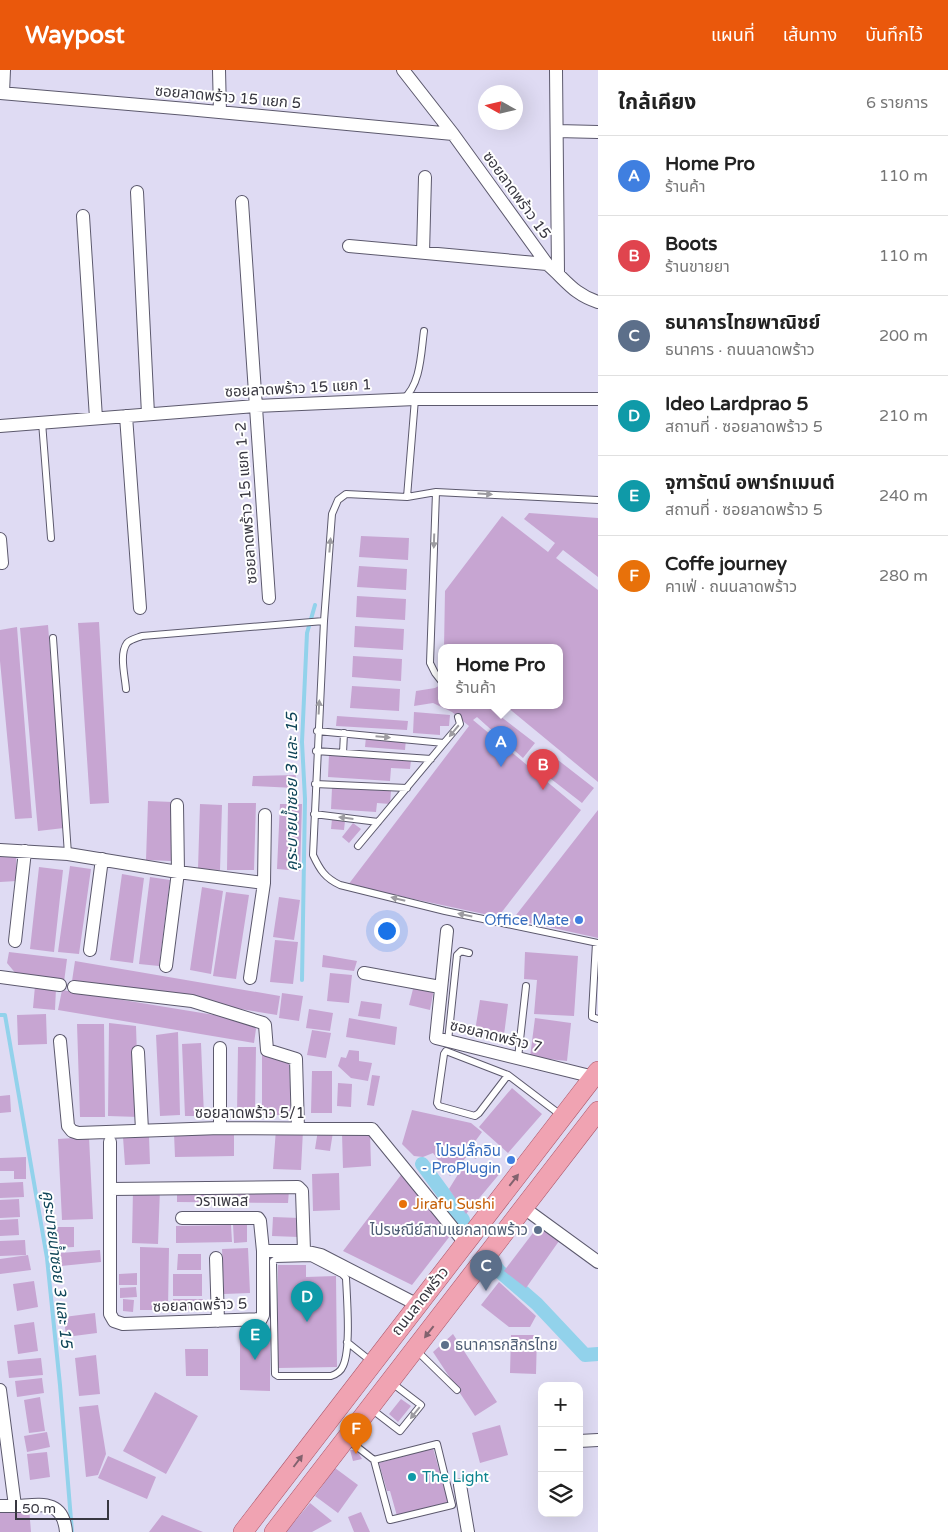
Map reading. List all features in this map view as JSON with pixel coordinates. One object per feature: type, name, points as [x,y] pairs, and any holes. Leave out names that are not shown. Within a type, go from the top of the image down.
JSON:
[{"type":"main road","name":"ถนนลาดพร้าว","points":[[243,1532],[596,1074]]},
{"type":"main road","name":"ถนนลาดพร้าว","points":[[274,1532],[416,1350],[598,1111]]},
{"type":"main road","points":[[439,1278],[459,1293]]},
{"type":"main road","points":[[396,1333],[416,1350]]},
{"type":"street","points":[[2,93],[4,70]]},
{"type":"street","points":[[219,70],[220,112]]},
{"type":"street","name":"ซอยลาดพร้าว 15","points":[[403,70],[453,134],[547,264],[573,290],[598,302]]},
{"type":"street","points":[[556,70],[558,273]]},
{"type":"street","name":"ซอยลาดพร้าว 15 แยก 5","points":[[2,93],[453,134]]},
{"type":"street","points":[[557,130],[598,132]]},
{"type":"street","points":[[423,253],[425,177]]},
{"type":"street","points":[[137,192],[148,414]]},
{"type":"street","name":"ซอยลาดพร้าว 15 แยก 1-2","points":[[242,202],[269,598]]},
{"type":"street","points":[[83,216],[96,418]]},
{"type":"street","points":[[349,246],[547,264]]},
{"type":"street","name":"ซอยลาดพร้าว 15 แยก 1","points":[[0,426],[256,406],[409,399],[598,399]]},
{"type":"street","points":[[126,416],[140,608]]},
{"type":"street","points":[[0,540],[2,563]]},
{"type":"street","points":[[166,966],[178,872],[177,805]]},
{"type":"street","points":[[250,978],[264,883],[265,815]]},
{"type":"street","points":[[0,850],[68,854],[178,872],[264,883]]},
{"type":"street","points":[[15,940],[25,851]]},
{"type":"street","points":[[90,950],[102,859]]},
{"type":"street","name":"ซอยลาดพร้าว 7","points":[[447,931],[435,1036],[437,1038],[518,1058],[596,1074]]},
{"type":"street","points":[[364,973],[440,987]]},
{"type":"street","points":[[0,977],[60,985]]},
{"type":"street","points":[[74,987],[192,1001],[263,1023],[266,1025],[268,1050],[296,1058],[298,1129]]},
{"type":"street","name":"ซอยลาดพร้าว 5/1","points":[[60,1041],[68,1126],[72,1131],[78,1133],[220,1128],[372,1129],[466,1243]]},
{"type":"street","points":[[220,1048],[220,1128]]},
{"type":"street","points":[[138,1052],[142,1130]]},
{"type":"street","name":"ซอยลาดพร้าว 5","points":[[110,1142],[110,1314],[114,1321],[122,1324],[261,1320],[263,1251]]},
{"type":"street","points":[[110,1189],[298,1187],[302,1191],[304,1251]]},
{"type":"street","points":[[524,1208],[598,1262]]},
{"type":"street","name":"วราเพลส","points":[[182,1218],[258,1218],[260,1221],[263,1251]]},
{"type":"street","points":[[263,1251],[304,1251],[321,1255],[418,1305]]},
{"type":"street","points":[[216,1258],[218,1321]]},
{"type":"street","points":[[0,1390],[14,1506]]},
{"type":"street","points":[[583,1441],[598,1440]]},
{"type":"street","points":[[460,1485],[468,1532]]},
{"type":"street","points":[[0,1506],[50,1505],[58,1510],[66,1532]]},
{"type":"lane","points":[[407,497],[409,399],[417,375],[424,331]]},
{"type":"lane","points":[[42,422],[50,538]]},
{"type":"lane","points":[[436,492],[430,663],[438,677]]},
{"type":"lane","points":[[598,500],[436,492],[407,497],[346,494],[338,500],[332,514],[324,621],[316,751],[313,855],[321,872],[330,880],[340,885],[597,943],[592,1017],[598,1019]]},
{"type":"lane","points":[[126,689],[124,649],[133,639],[142,636],[324,621]]},
{"type":"lane","points":[[53,638],[68,854]]},
{"type":"lane","points":[[358,846],[460,724],[458,717]]},
{"type":"lane","points":[[317,731],[444,743]]},
{"type":"lane","points":[[343,753],[344,734]]},
{"type":"lane","points":[[316,751],[431,759]]},
{"type":"lane","points":[[315,784],[407,788]]},
{"type":"lane","points":[[314,814],[378,822]]},
{"type":"lane","points":[[448,1041],[457,955],[461,951],[469,953]]},
{"type":"lane","points":[[518,1058],[526,986]]},
{"type":"lane","points":[[508,1075],[479,1114],[475,1116],[439,1106],[437,1103],[446,1051],[508,1075],[563,1116]]},
{"type":"lane","points":[[311,1258],[345,1277],[347,1342],[343,1367],[335,1375],[276,1376],[274,1374],[274,1259],[311,1258]]},
{"type":"lane","points":[[347,1342],[373,1362]]},
{"type":"lane","points":[[416,1350],[457,1390]]},
{"type":"lane","points":[[370,1408],[400,1431],[421,1405],[391,1382]]},
{"type":"lane","points":[[346,1438],[374,1460],[390,1520],[453,1504],[437,1444],[374,1460]]},
{"type":"building","points":[[529,513],[598,518],[598,577],[563,550],[556,558],[598,590],[598,782],[510,709],[563,709],[563,644],[444,644],[445,591],[502,516],[548,552],[555,543],[524,519]]},
{"type":"building","points":[[361,536],[409,538],[408,560],[359,557]]},
{"type":"building","points":[[359,566],[407,569],[406,590],[357,587]]},
{"type":"building","points":[[357,596],[406,599],[405,620],[356,617]]},
{"type":"building","points":[[99,622],[109,803],[90,804],[78,623]]},
{"type":"building","points":[[48,625],[64,828],[38,831],[20,628]]},
{"type":"building","points":[[355,626],[404,629],[403,650],[354,647]]},
{"type":"building","points":[[17,627],[32,818],[15,819],[0,661],[0,630]]},
{"type":"building","points":[[353,656],[402,659],[401,681],[352,677]]},
{"type":"building","points":[[352,686],[400,689],[399,711],[350,708]]},
{"type":"building","points":[[438,686],[438,705],[433,703],[414,706],[416,691]]},
{"type":"building","points":[[446,709],[491,709],[535,743],[523,758],[477,717],[473,720],[581,810],[498,917],[348,885],[469,726]]},
{"type":"building","points":[[414,712],[450,715],[449,726],[440,726],[440,735],[413,733]]},
{"type":"building","points":[[337,716],[408,721],[407,730],[336,726]]},
{"type":"building","points":[[366,737],[406,739],[405,750],[365,747]]},
{"type":"building","points":[[329,755],[411,760],[410,769],[391,768],[390,781],[328,777]]},
{"type":"building","points":[[558,760],[594,788],[582,803],[546,775]]},
{"type":"building","points":[[296,775],[295,788],[252,786],[253,776]]},
{"type":"building","points":[[332,788],[391,791],[390,804],[377,803],[376,812],[331,809]]},
{"type":"building","points":[[148,801],[173,802],[171,861],[146,860]]},
{"type":"building","points":[[228,803],[256,803],[254,870],[227,870]]},
{"type":"building","points":[[200,804],[222,805],[220,870],[198,869]]},
{"type":"building","points":[[280,804],[302,804],[300,871],[277,869]]},
{"type":"building","points":[[598,810],[598,938],[513,919]]},
{"type":"building","points":[[332,819],[345,821],[344,830],[331,829]]},
{"type":"building","points":[[353,823],[361,829],[349,843],[342,837]]},
{"type":"building","points":[[16,853],[17,881],[0,882],[0,854]]},
{"type":"building","points":[[70,866],[91,869],[79,954],[58,952]]},
{"type":"building","points":[[39,867],[63,870],[54,952],[30,949]]},
{"type":"building","points":[[122,874],[144,878],[133,963],[110,960]]},
{"type":"building","points":[[150,877],[170,880],[159,966],[139,964]]},
{"type":"building","points":[[202,887],[223,891],[211,974],[190,970]]},
{"type":"building","points":[[226,892],[249,895],[236,979],[213,976]]},
{"type":"building","points":[[279,897],[300,900],[294,940],[273,937]]},
{"type":"building","points":[[275,940],[298,942],[293,984],[270,982]]},
{"type":"building","points":[[9,952],[67,959],[64,982],[17,975],[7,963]]},
{"type":"building","points":[[525,952],[578,956],[574,1016],[534,1014],[537,980],[524,979]]},
{"type":"building","points":[[323,955],[357,961],[354,971],[322,967]]},
{"type":"building","points":[[75,961],[280,996],[277,1015],[72,981]]},
{"type":"building","points":[[330,973],[352,975],[349,1003],[327,1001]]},
{"type":"building","points":[[414,985],[434,989],[430,1010],[409,1005]]},
{"type":"building","points":[[35,986],[56,988],[55,1010],[33,1008]]},
{"type":"building","points":[[62,990],[257,1022],[254,1043],[58,1010]]},
{"type":"building","points":[[282,993],[303,996],[299,1021],[279,1018]]},
{"type":"building","points":[[480,1000],[508,1004],[504,1035],[475,1031]]},
{"type":"building","points":[[361,1001],[382,1004],[380,1019],[358,1016]]},
{"type":"building","points":[[309,1009],[333,1013],[330,1031],[306,1028]]},
{"type":"building","points":[[46,1014],[47,1044],[18,1045],[17,1015]]},
{"type":"building","points":[[349,1018],[397,1027],[395,1045],[346,1037]]},
{"type":"building","points":[[535,1018],[571,1023],[567,1061],[530,1057]]},
{"type":"building","points":[[109,1023],[136,1026],[139,1117],[108,1116]]},
{"type":"building","points":[[77,1024],[104,1024],[105,1117],[80,1117]]},
{"type":"building","points":[[312,1030],[331,1033],[326,1058],[307,1055]]},
{"type":"building","points":[[178,1032],[180,1115],[160,1116],[156,1035]]},
{"type":"building","points":[[201,1043],[204,1116],[185,1116],[182,1044]]},
{"type":"building","points":[[238,1047],[256,1047],[255,1114],[237,1113]]},
{"type":"building","points":[[349,1050],[359,1051],[359,1061],[372,1063],[368,1081],[351,1078],[338,1066],[341,1057],[346,1058]]},
{"type":"building","points":[[262,1053],[289,1057],[291,1115],[262,1115]]},
{"type":"building","points":[[312,1071],[332,1071],[332,1113],[311,1113]]},
{"type":"building","points":[[372,1075],[380,1076],[374,1106],[367,1105]]},
{"type":"building","points":[[338,1083],[352,1084],[351,1107],[337,1106]]},
{"type":"building","points":[[512,1088],[542,1114],[508,1153],[479,1127]]},
{"type":"building","points":[[10,1095],[11,1112],[0,1113],[0,1096]]},
{"type":"building","points":[[412,1110],[471,1123],[482,1132],[471,1147],[478,1154],[476,1159],[468,1155],[450,1176],[433,1153],[423,1157],[414,1156],[402,1144]]},
{"type":"building","points":[[276,1129],[303,1130],[301,1170],[273,1169]]},
{"type":"building","points":[[318,1130],[333,1132],[330,1151],[315,1149]]},
{"type":"building","points":[[234,1132],[234,1156],[175,1157],[174,1133]]},
{"type":"building","points":[[370,1132],[371,1166],[343,1168],[342,1133]]},
{"type":"building","points":[[149,1136],[150,1164],[125,1165],[123,1137]]},
{"type":"building","points":[[89,1137],[93,1219],[62,1220],[58,1139]]},
{"type":"building","points":[[26,1157],[26,1179],[14,1179],[14,1171],[0,1171],[0,1158]]},
{"type":"building","points":[[465,1163],[501,1172],[466,1214],[449,1189]]},
{"type":"building","name":"Jirafu Sushi","points":[[404,1171],[450,1236],[412,1285],[343,1251]]},
{"type":"building","points":[[339,1173],[340,1210],[313,1211],[312,1174]]},
{"type":"building","points":[[23,1182],[24,1197],[0,1198],[0,1183]]},
{"type":"building","points":[[133,1189],[160,1189],[158,1244],[132,1243]]},
{"type":"building","points":[[177,1190],[289,1190],[288,1203],[177,1202]]},
{"type":"building","points":[[19,1199],[20,1217],[0,1218],[0,1200]]},
{"type":"building","points":[[273,1217],[300,1218],[299,1237],[272,1236]]},
{"type":"building","points":[[18,1219],[19,1235],[0,1236],[0,1220]]},
{"type":"building","points":[[233,1224],[247,1224],[247,1242],[234,1243]]},
{"type":"building","points":[[231,1225],[232,1242],[176,1243],[176,1226]]},
{"type":"building","points":[[539,1225],[559,1241],[526,1288],[504,1271]]},
{"type":"building","points":[[50,1227],[74,1227],[74,1247],[51,1248]]},
{"type":"building","points":[[25,1240],[26,1255],[0,1256],[0,1241]]},
{"type":"building","points":[[140,1247],[169,1248],[168,1310],[140,1310]]},
{"type":"building","points":[[248,1248],[250,1293],[224,1294],[222,1249]]},
{"type":"building","points":[[100,1250],[101,1262],[61,1266],[60,1253]]},
{"type":"building","points":[[178,1254],[201,1254],[201,1270],[177,1270]]},
{"type":"building","points":[[28,1255],[31,1270],[0,1274],[0,1259]]},
{"type":"building","points":[[278,1265],[306,1265],[306,1277],[336,1276],[337,1367],[278,1368]]},
{"type":"building","points":[[137,1273],[137,1285],[119,1285],[119,1274]]},
{"type":"building","points":[[173,1274],[202,1274],[202,1296],[173,1296]]},
{"type":"building","points":[[34,1281],[38,1307],[17,1311],[13,1284]]},
{"type":"building","points":[[499,1282],[536,1316],[530,1327],[509,1327],[481,1305]]},
{"type":"building","points":[[136,1287],[137,1297],[120,1298],[120,1288]]},
{"type":"building","points":[[123,1299],[134,1300],[133,1312],[123,1311]]},
{"type":"building","points":[[173,1299],[203,1299],[203,1309],[173,1310]]},
{"type":"building","points":[[95,1313],[97,1333],[66,1337],[64,1317]]},
{"type":"building","points":[[34,1322],[38,1351],[18,1354],[14,1325]]},
{"type":"building","points":[[240,1329],[270,1329],[270,1391],[240,1390]]},
{"type":"building","points":[[453,1334],[497,1402],[475,1416],[433,1352]]},
{"type":"building","points":[[511,1335],[537,1335],[536,1374],[510,1373]]},
{"type":"building","points":[[185,1349],[208,1349],[208,1376],[186,1376]]},
{"type":"building","points":[[96,1355],[100,1394],[79,1396],[75,1358]]},
{"type":"building","points":[[41,1358],[43,1375],[9,1378],[7,1361]]},
{"type":"building","points":[[42,1378],[44,1393],[17,1397],[15,1381]]},
{"type":"building","points":[[155,1392],[198,1416],[166,1474],[123,1451]]},
{"type":"building","points":[[40,1397],[45,1431],[29,1433],[24,1400]]},
{"type":"building","points":[[401,1399],[411,1406],[398,1422],[389,1414]]},
{"type":"building","points":[[98,1405],[106,1454],[98,1475],[86,1477],[79,1407]]},
{"type":"building","points":[[500,1425],[508,1455],[480,1463],[472,1433]]},
{"type":"building","points":[[47,1432],[50,1447],[27,1452],[24,1436]]},
{"type":"building","name":"The Light","points":[[433,1448],[448,1502],[397,1516],[379,1463]]},
{"type":"building","points":[[350,1450],[357,1450],[362,1459],[353,1461]]},
{"type":"building","points":[[47,1452],[50,1477],[30,1480],[27,1454]]},
{"type":"building","points":[[108,1456],[156,1477],[147,1499],[98,1478]]},
{"type":"building","points":[[335,1468],[358,1485],[338,1513],[315,1496]]},
{"type":"building","points":[[310,1503],[332,1521],[312,1532],[286,1532]]},
{"type":"building","points":[[29,1508],[31,1532],[0,1532],[0,1510]]},
{"type":"building","points":[[361,1512],[370,1532],[354,1532],[348,1517]]},
{"type":"building","points":[[162,1515],[203,1532],[149,1532]]},
{"type":"waterway","name":"คูระบายน้ำซอย 3 และ 15","points":[[302,980],[305,799],[302,742],[307,633],[315,605]]},
{"type":"waterway","name":"คูระบายน้ำซอย 3 และ 15","points":[[0,1015],[5,1015],[47,1258],[72,1532]]},
{"type":"waterway","points":[[422,1164],[463,1220]]},
{"type":"waterway","points":[[494,1264],[499,1271],[537,1304],[585,1355],[598,1354]]},
{"type":"place","name":"Home Pro","points":[[501,767]]},
{"type":"place","name":"Boots","points":[[543,790]]},
{"type":"place","name":"Office Mate","points":[[579,920]]},
{"type":"place","name":"โปรปลั๊กอิน - ProPlugin","points":[[511,1160]]},
{"type":"place","name":"Jirafu Sushi","points":[[403,1204]]},
{"type":"place","name":"ไปรษณีย์สามแยกลาดพร้าว","points":[[538,1230]]},
{"type":"place","name":"ธนาคารไทยพาณิชย์","points":[[486,1291]]},
{"type":"place","name":"Ideo Lardprao 5","points":[[307,1322]]},
{"type":"place","name":"ธนาคารกสิกรไทย","points":[[445,1345]]},
{"type":"place","name":"จุฑารัตน์ อพาร์ทเมนต์","points":[[255,1360]]},
{"type":"place","name":"Coffe journey","points":[[356,1454]]},
{"type":"place","name":"The Light","points":[[412,1477]]}]
